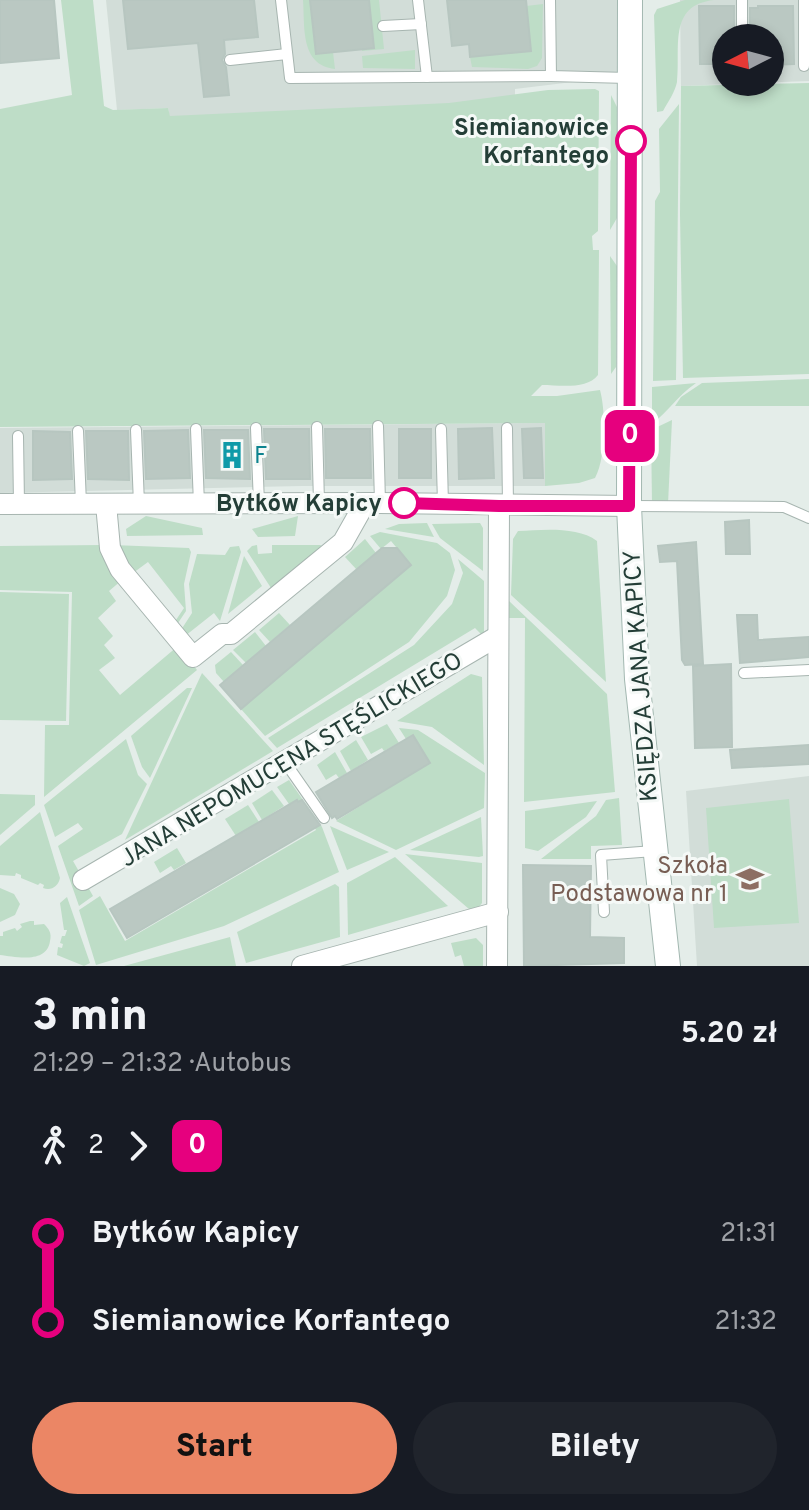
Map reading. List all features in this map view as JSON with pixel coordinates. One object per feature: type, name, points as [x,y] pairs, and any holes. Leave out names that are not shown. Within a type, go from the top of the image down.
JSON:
[{"type":"street","name":"KSIĘDZA JANA KAPICY","points":[[633,1],[629,506],[637,679],[668,966]]},
{"type":"street","points":[[106,504],[108,540],[120,569],[193,657],[222,634],[231,634],[264,609],[343,542],[372,503]]},
{"type":"street","points":[[10,504],[629,506]]},
{"type":"street","points":[[497,966],[498,636],[504,506]]},
{"type":"street","name":"JANA NEPOMUCENA STĘŚLICKIEGO","points":[[83,880],[498,636]]},
{"type":"street","points":[[302,966],[338,961],[498,912]]},
{"type":"lane","points":[[281,0],[290,78],[630,78]]},
{"type":"lane","points":[[418,0],[427,77]]},
{"type":"lane","points":[[550,0],[551,76]]},
{"type":"lane","points":[[742,0],[742,24]]},
{"type":"lane","points":[[804,0],[804,66]]},
{"type":"lane","points":[[383,26],[421,24]]},
{"type":"lane","points":[[230,60],[287,54]]},
{"type":"lane","points":[[372,503],[378,426]]},
{"type":"lane","points":[[317,427],[319,503]]},
{"type":"lane","points":[[256,428],[259,504]]},
{"type":"lane","points":[[504,506],[507,428]]},
{"type":"lane","points":[[196,429],[199,504]]},
{"type":"lane","points":[[441,429],[443,504]]},
{"type":"lane","points":[[136,430],[139,504]]},
{"type":"lane","points":[[78,431],[81,504]]},
{"type":"lane","points":[[10,504],[18,436]]},
{"type":"lane","points":[[629,506],[784,507],[809,518]]},
{"type":"lane","points":[[744,673],[809,670]]},
{"type":"lane","points":[[285,762],[324,818]]},
{"type":"lane","points":[[604,912],[601,855],[654,851]]},
{"type":"shaded area","points":[[106,0],[623,0],[622,76],[515,89],[514,237],[198,267],[168,108],[117,110]]},
{"type":"shaded area","points":[[680,0],[809,0],[809,81],[784,82],[784,24],[712,24],[712,85],[681,86]]},
{"type":"shaded area","points":[[545,423],[545,486],[302,486],[0,493],[0,428]]},
{"type":"shaded area","name":"Szkoła Podstawowa nr 1","points":[[809,776],[809,966],[697,966],[686,791]]},
{"type":"green space","points":[[61,0],[93,0],[104,106],[113,110],[168,108],[170,116],[449,103],[548,90],[599,91],[598,231],[592,236],[593,250],[599,250],[598,375],[580,385],[542,385],[531,396],[600,390],[604,435],[595,478],[579,483],[545,486],[545,423],[0,427],[0,109],[72,95]]},
{"type":"green space","points":[[303,0],[310,0],[316,53],[333,52],[335,69],[324,66],[310,53]]},
{"type":"green space","points":[[369,0],[379,0],[384,49],[362,51],[374,48]]},
{"type":"green space","points":[[685,0],[714,0],[689,10],[683,19],[679,30],[676,86],[663,111],[657,112],[654,15],[657,9]]},
{"type":"green space","points":[[543,4],[542,58],[537,66],[528,69],[472,67],[470,57],[530,51],[526,6]]},
{"type":"green space","points":[[415,50],[415,69],[363,68],[362,56]]},
{"type":"green space","points":[[809,83],[809,374],[683,378],[681,86],[712,85],[712,96],[784,96],[784,84]]},
{"type":"green space","points":[[611,95],[617,107],[617,218],[610,230]]},
{"type":"green space","points":[[679,104],[676,380],[653,381],[655,201],[660,192],[659,129]]},
{"type":"green space","points":[[610,256],[617,266],[616,367],[611,374]]},
{"type":"green space","points":[[809,379],[809,406],[675,406],[681,397],[702,383]]},
{"type":"green space","points":[[696,383],[683,393],[652,424],[652,387]]},
{"type":"green space","points":[[672,420],[668,504],[652,504],[651,430]]},
{"type":"green space","points":[[146,516],[202,528],[203,535],[127,536],[126,529]]},
{"type":"green space","points":[[298,516],[295,536],[258,537],[252,529]]},
{"type":"green space","points":[[427,523],[434,537],[385,529],[399,524]]},
{"type":"green space","points":[[480,523],[483,528],[483,571],[440,538],[432,524]]},
{"type":"green space","points":[[518,531],[570,531],[597,541],[606,682],[511,595],[513,539]]},
{"type":"green space","points":[[380,532],[437,543],[450,553],[455,570],[447,596],[409,642],[265,736],[241,709],[411,565],[391,541],[381,549],[370,536]]},
{"type":"green space","points":[[365,539],[376,553],[357,570],[345,557]]},
{"type":"green space","points":[[102,545],[122,580],[109,591],[116,601],[98,618],[113,636],[104,645],[115,658],[99,670],[120,695],[178,646],[197,670],[44,797],[45,725],[69,725],[72,592],[0,590],[0,546]]},
{"type":"green space","points":[[113,545],[189,548],[191,552],[184,584],[186,611],[176,626],[174,623],[184,608],[148,562],[133,573]]},
{"type":"green space","points":[[257,545],[258,554],[272,553],[272,545],[321,545],[271,588],[247,551]]},
{"type":"green space","points":[[239,546],[241,552],[220,621],[214,613],[185,636],[181,630],[192,613],[189,584],[197,554],[225,555],[230,547]]},
{"type":"green space","points":[[244,556],[262,586],[228,614]]},
{"type":"green space","points":[[458,559],[484,581],[484,637],[475,628],[277,748],[268,738],[414,645],[452,604],[463,573]]},
{"type":"green space","points":[[0,592],[69,594],[66,721],[0,720]]},
{"type":"green space","points":[[509,601],[607,694],[615,792],[524,802],[525,618],[508,618]]},
{"type":"green space","points":[[279,613],[290,625],[270,642],[259,630]]},
{"type":"green space","points":[[255,632],[266,646],[246,663],[233,650]]},
{"type":"green space","points":[[231,652],[243,665],[224,682],[216,673],[215,665]]},
{"type":"green space","points":[[202,673],[273,751],[125,840]]},
{"type":"green space","points":[[471,674],[482,677],[484,765],[432,727],[397,721]]},
{"type":"green space","points":[[187,688],[192,688],[150,778],[142,767],[131,736]]},
{"type":"green space","points":[[387,724],[399,743],[371,754],[361,737]]},
{"type":"green space","points":[[399,728],[418,730],[485,773],[484,808],[396,850],[336,821],[429,763],[413,735],[406,739]]},
{"type":"green space","points":[[126,739],[138,775],[147,784],[122,834],[73,861],[93,896],[79,906],[58,846],[83,829],[78,823],[55,837],[44,805]]},
{"type":"green space","points":[[356,740],[368,760],[351,771],[340,751]]},
{"type":"green space","points":[[335,752],[347,773],[339,778],[336,774],[326,780],[317,765]]},
{"type":"green space","points":[[289,780],[322,827],[339,872],[224,926],[96,965],[79,910],[100,896],[125,941],[316,830],[297,800],[289,804],[277,787]]},
{"type":"green space","points":[[272,790],[284,806],[262,820],[252,803]]},
{"type":"green space","points":[[0,794],[35,795],[35,805],[0,835]]},
{"type":"green space","points":[[619,798],[622,845],[591,846],[591,859],[541,859],[596,816],[606,800]]},
{"type":"green space","points":[[789,799],[799,923],[714,928],[706,808]]},
{"type":"green space","points":[[597,801],[586,817],[538,851],[525,848],[525,811]]},
{"type":"green space","points":[[248,805],[259,822],[236,836],[225,819]]},
{"type":"green space","points":[[40,812],[60,878],[51,889],[21,878],[16,873],[15,876],[0,875],[0,846]]},
{"type":"green space","points":[[481,817],[483,856],[410,850]]},
{"type":"green space","points":[[330,826],[389,852],[347,870]]},
{"type":"green space","points":[[177,848],[186,863],[174,870],[171,866],[160,873],[154,862]]},
{"type":"green space","points":[[405,854],[482,863],[482,903],[478,908],[469,909]]},
{"type":"green space","points":[[395,857],[448,906],[348,935],[347,883]]},
{"type":"green space","points":[[335,884],[339,887],[340,937],[246,963],[237,932]]},
{"type":"green space","points":[[0,888],[14,894],[20,904],[15,915],[0,922]]},
{"type":"green space","points":[[67,897],[90,963],[84,966],[57,955],[58,947],[62,948],[62,936],[67,930],[64,930],[60,903]]},
{"type":"green space","points":[[34,921],[34,925],[44,924],[49,929],[51,938],[48,948],[37,956],[0,955],[0,936],[3,932],[15,928],[17,931],[22,927],[20,924]]},
{"type":"green space","points":[[230,937],[236,966],[124,966]]},
{"type":"green space","points":[[476,938],[483,945],[483,966],[464,966],[461,955],[455,957],[451,943]]},
{"type":"building","points":[[0,0],[54,0],[59,58],[0,63]]},
{"type":"building","points":[[123,0],[254,0],[258,37],[224,40],[222,60],[226,67],[229,95],[204,97],[198,43],[128,49]]},
{"type":"building","points":[[310,0],[369,0],[374,48],[316,54]]},
{"type":"building","points":[[447,0],[526,0],[531,51],[470,57],[469,44],[452,46]]},
{"type":"building","points":[[699,6],[734,6],[734,24],[712,24],[712,64],[700,64]]},
{"type":"building","points":[[793,6],[794,64],[784,64],[784,24],[750,24],[750,8]]},
{"type":"building","points":[[492,428],[494,478],[459,479],[458,429]]},
{"type":"building","points":[[541,428],[543,478],[524,478],[522,429]]},
{"type":"building","points":[[264,429],[309,429],[310,479],[266,479]]},
{"type":"building","points":[[325,429],[370,429],[371,478],[326,478]]},
{"type":"building","points":[[399,429],[431,429],[431,478],[399,478]]},
{"type":"building","points":[[188,430],[190,478],[146,479],[144,431]]},
{"type":"building","name":"F","points":[[204,430],[248,430],[250,479],[206,478]]},
{"type":"building","points":[[33,431],[70,432],[72,479],[33,480]]},
{"type":"building","points":[[86,431],[128,431],[129,480],[88,479]]},
{"type":"building","points":[[749,520],[750,554],[726,554],[725,522]]},
{"type":"building","points":[[696,542],[703,664],[685,665],[682,660],[677,561],[660,562],[658,546]]},
{"type":"building","points":[[382,548],[397,548],[411,565],[241,709],[220,685]]},
{"type":"building","points":[[737,615],[757,615],[758,640],[809,637],[809,657],[740,663]]},
{"type":"building","points":[[731,664],[732,747],[695,748],[693,666]]},
{"type":"building","points":[[413,735],[430,763],[337,819],[335,816],[332,818],[316,792]]},
{"type":"building","points":[[809,745],[809,764],[732,768],[730,750]]},
{"type":"building","points":[[297,800],[302,800],[320,825],[127,938],[110,909]]},
{"type":"building","points":[[523,865],[591,866],[590,937],[624,938],[624,963],[524,966]]},
{"type":"bus line","name":"0","points":[[404,503],[629,506],[631,141]]},
{"type":"place","name":"Siemianowice Korfantego","points":[[631,141]]},
{"type":"place","name":"F","points":[[232,455]]},
{"type":"place","name":"Bytków Kapicy","points":[[404,503]]},
{"type":"place","name":"Szkoła Podstawowa nr 1","points":[[750,879]]}]
